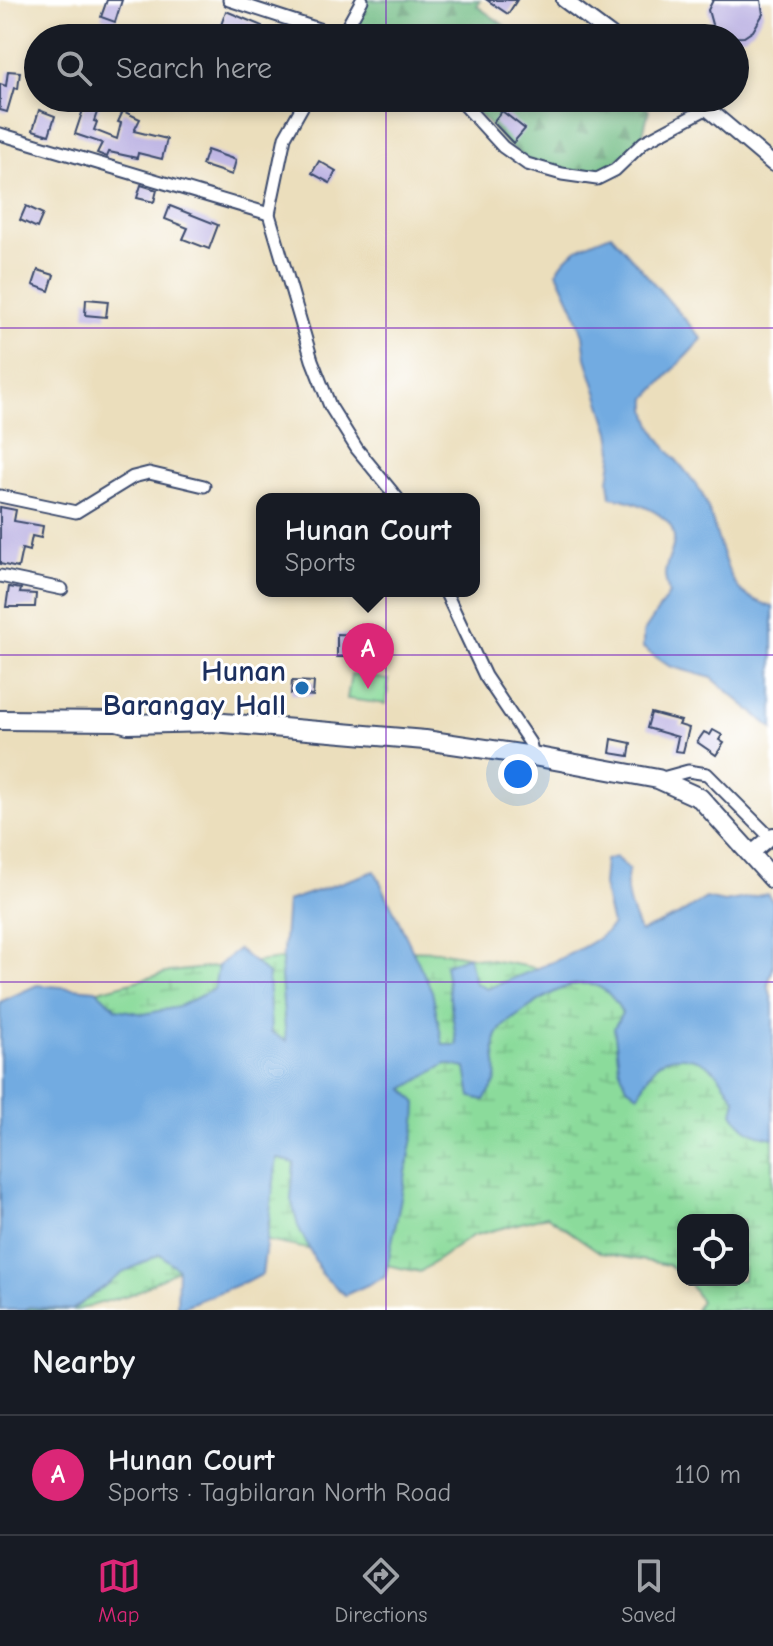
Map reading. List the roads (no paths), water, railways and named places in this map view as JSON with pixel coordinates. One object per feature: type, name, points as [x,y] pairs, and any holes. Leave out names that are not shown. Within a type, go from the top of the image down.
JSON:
[{"type":"main road","points":[[0,720],[117,721],[128,724],[212,722],[425,740],[658,779],[700,798],[773,879]]},
{"type":"street","points":[[229,0],[303,24]]},
{"type":"street","points":[[350,24],[362,0]]},
{"type":"street","points":[[564,0],[596,24]]},
{"type":"street","points":[[299,112],[285,137],[269,214],[312,360],[330,406],[357,449],[393,493]]},
{"type":"street","points":[[471,112],[503,147],[527,164],[562,174],[597,179],[615,170],[644,142],[700,112]]},
{"type":"street","points":[[713,112],[773,164]]},
{"type":"street","points":[[0,134],[269,214]]},
{"type":"street","points":[[0,496],[76,512],[133,477],[149,473],[204,486]]},
{"type":"street","points":[[0,576],[62,589]]},
{"type":"street","points":[[448,597],[485,676],[530,743],[533,756]]},
{"type":"street","points":[[658,779],[688,771],[707,774],[771,836],[752,853]]},
{"type":"water","points":[[611,234],[702,339],[647,398],[647,411],[666,448],[701,492],[736,585],[753,599],[773,607],[773,729],[712,678],[669,666],[643,648],[643,633],[669,594],[665,575],[674,544],[672,530],[660,515],[650,509],[611,497],[609,481],[613,451],[610,432],[586,358],[583,335],[557,272],[573,252]]},
{"type":"water","points":[[615,857],[629,869],[627,893],[640,932],[677,916],[706,898],[724,902],[767,894],[773,902],[773,968],[768,984],[773,1004],[773,1138],[745,1128],[733,1113],[736,1100],[716,1072],[691,1058],[675,1057],[661,1062],[638,1095],[627,1087],[619,1067],[614,1028],[622,1013],[601,988],[577,984],[550,994],[499,1031],[495,1040],[496,1079],[484,1100],[471,1097],[466,1068],[446,1064],[404,1089],[417,1103],[416,1123],[385,1277],[345,1295],[322,1275],[298,1226],[291,1199],[294,1163],[277,1158],[262,1275],[177,1309],[178,1269],[160,1254],[124,1272],[72,1310],[29,1307],[24,1310],[0,1310],[0,1002],[37,985],[96,990],[117,1009],[144,1014],[178,1007],[214,989],[218,966],[238,949],[268,974],[271,1032],[286,1041],[281,977],[287,901],[375,871],[432,991],[443,1045],[457,1045],[445,965],[468,956],[475,983],[487,989],[591,943],[612,925],[603,885],[605,860]]},
{"type":"place","name":"Hunan Barangay Hall","points":[[302,688]]},
{"type":"place","name":"Hunan Court","points":[[368,689]]}]
